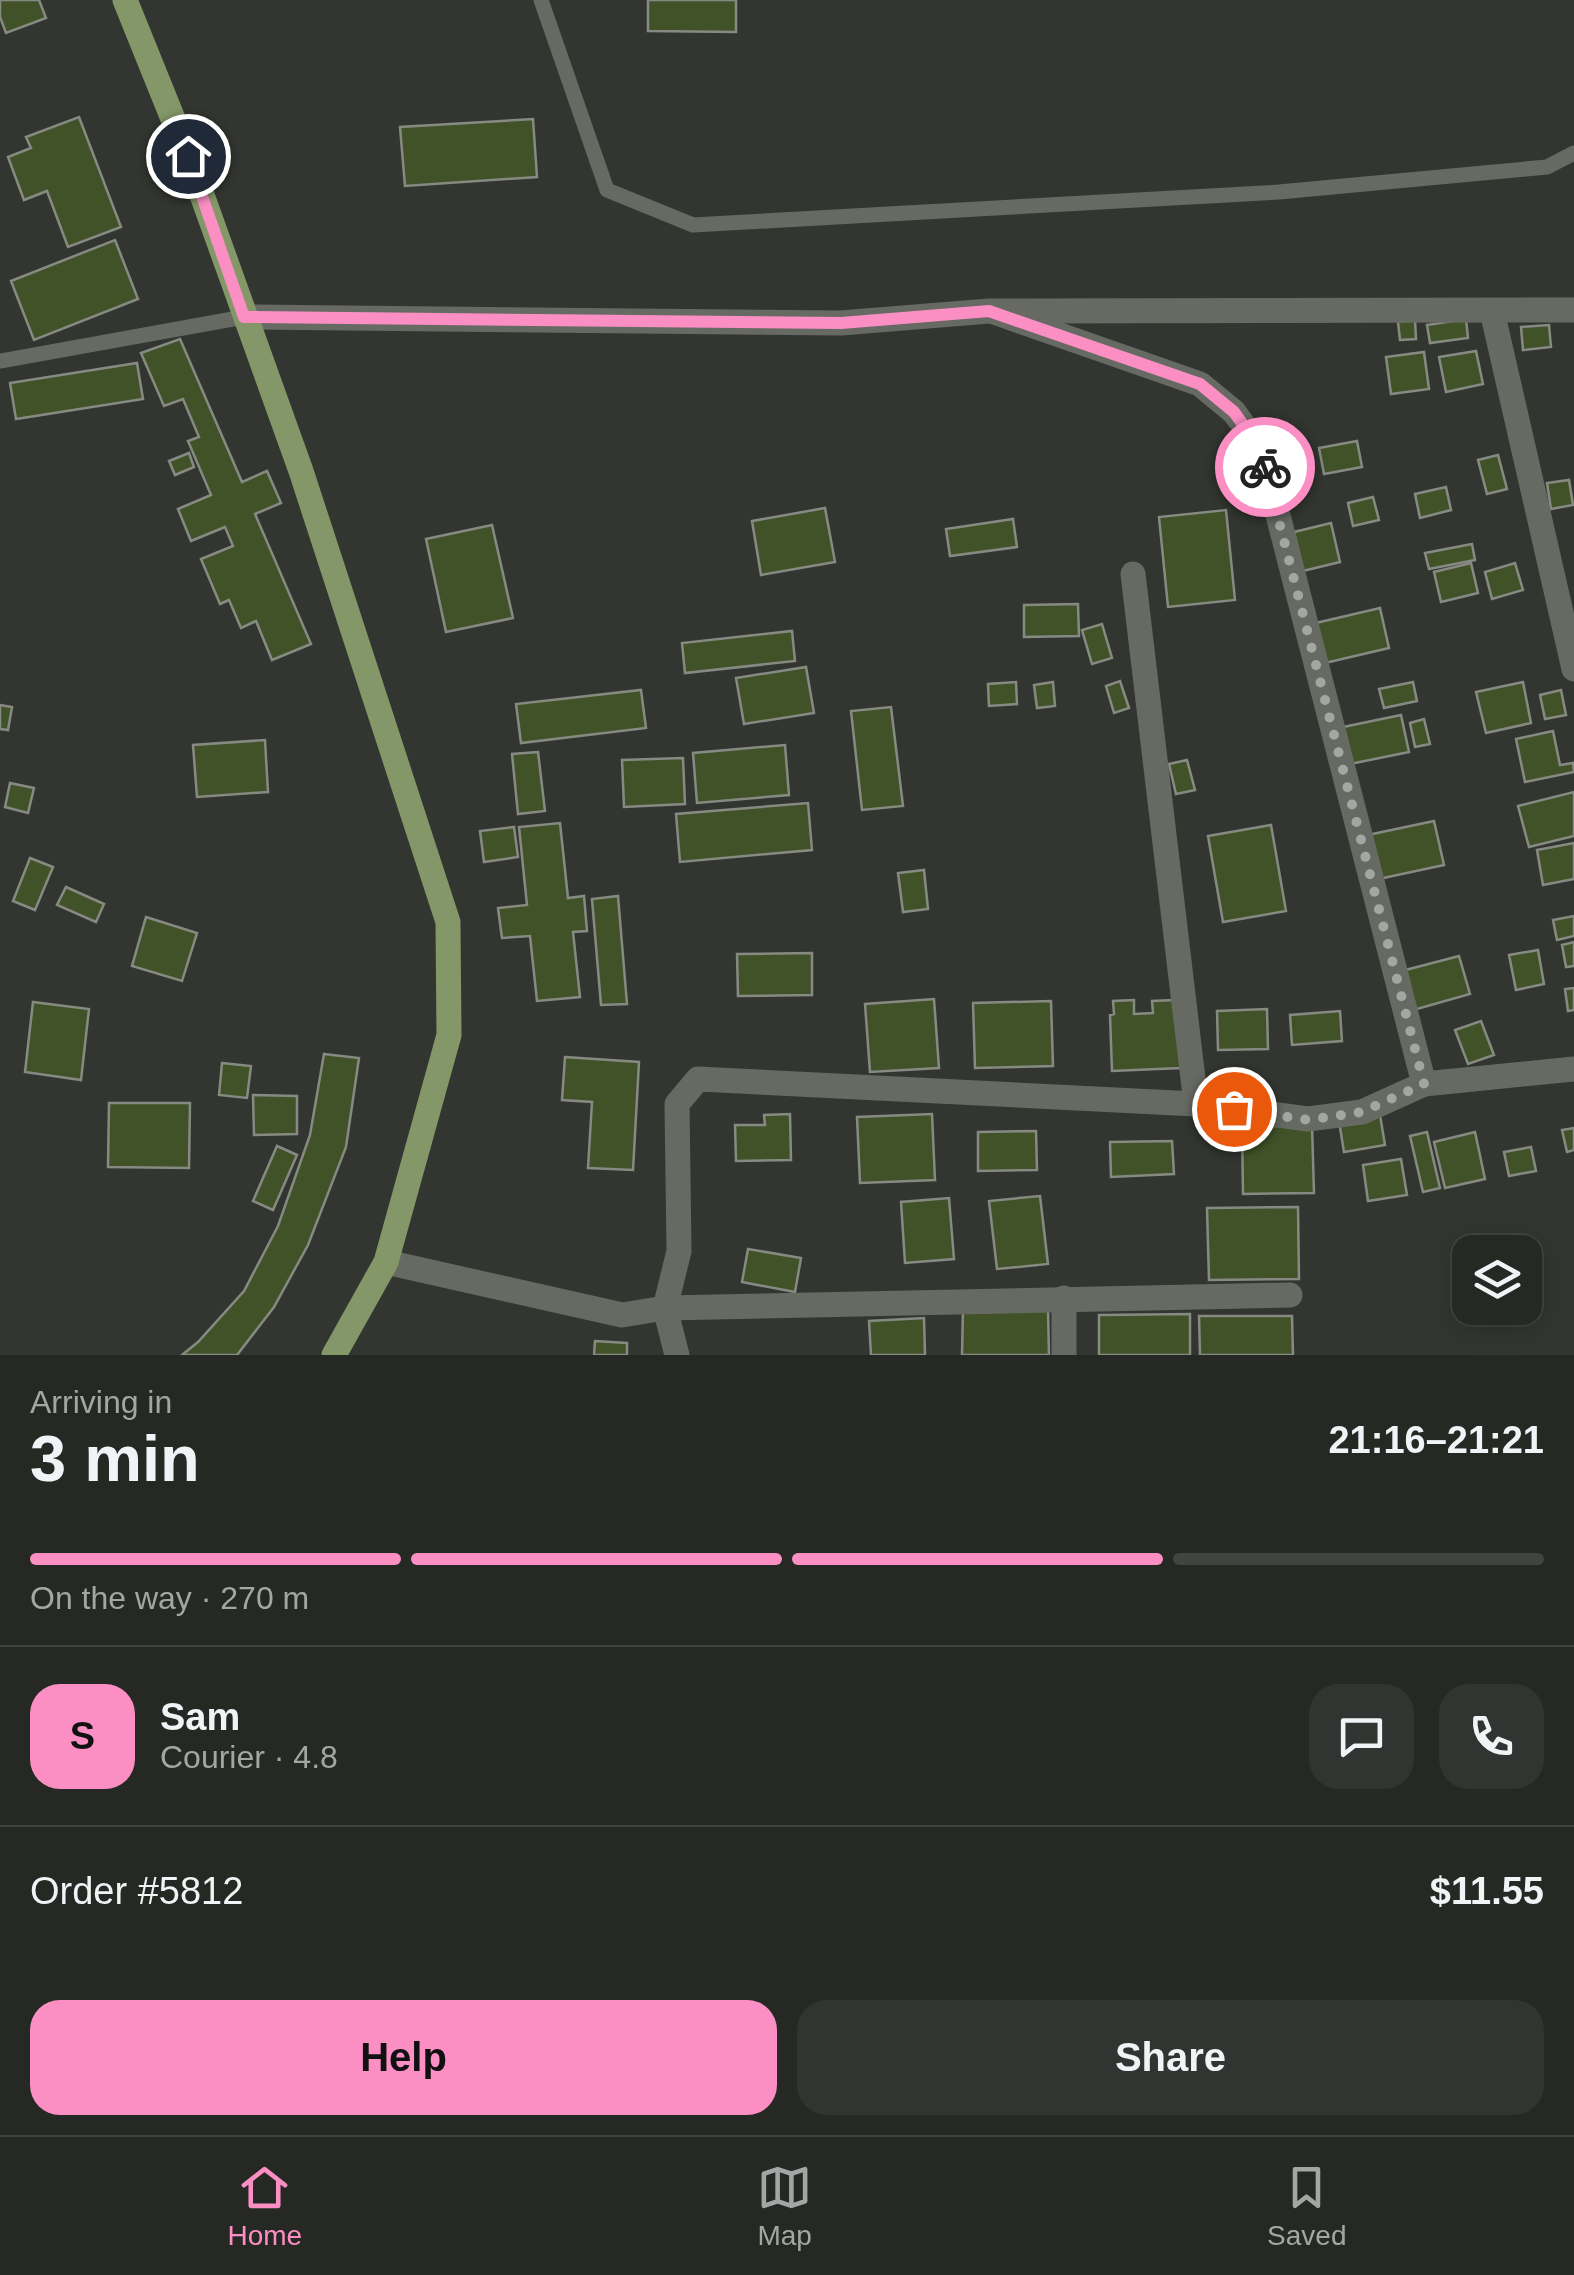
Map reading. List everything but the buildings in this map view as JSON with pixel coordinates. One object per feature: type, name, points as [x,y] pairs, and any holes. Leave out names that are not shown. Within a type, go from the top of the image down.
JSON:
[{"type":"main road","points":[[125,0],[188,156],[302,471],[448,922],[449,1035],[386,1262],[334,1355]]},
{"type":"street","points":[[244,317],[841,323],[989,311],[1574,310]]},
{"type":"street","points":[[989,311],[1200,384],[1234,412],[1261,450],[1424,1084]]},
{"type":"street","points":[[1492,311],[1574,668]]},
{"type":"street","points":[[1133,574],[1196,1104]]},
{"type":"street","points":[[677,1355],[665,1308],[678,1251],[678,1104],[698,1079],[1196,1104],[1308,1120],[1362,1112],[1424,1084],[1574,1068]]},
{"type":"street","points":[[386,1262],[622,1315],[665,1308],[1290,1296]]},
{"type":"street","points":[[1064,1298],[1064,1355]]},
{"type":"lane","points":[[541,0],[607,190],[693,225],[1279,192],[1547,167],[1574,153]]},
{"type":"lane","points":[[0,361],[244,317]]},
{"type":"way so far","points":[[1234,1109],[1308,1120],[1362,1112],[1424,1084],[1265,467]]},
{"type":"route","points":[[188,156],[244,317],[841,323],[989,311],[1200,384],[1234,412],[1261,450],[1265,467]]}]
